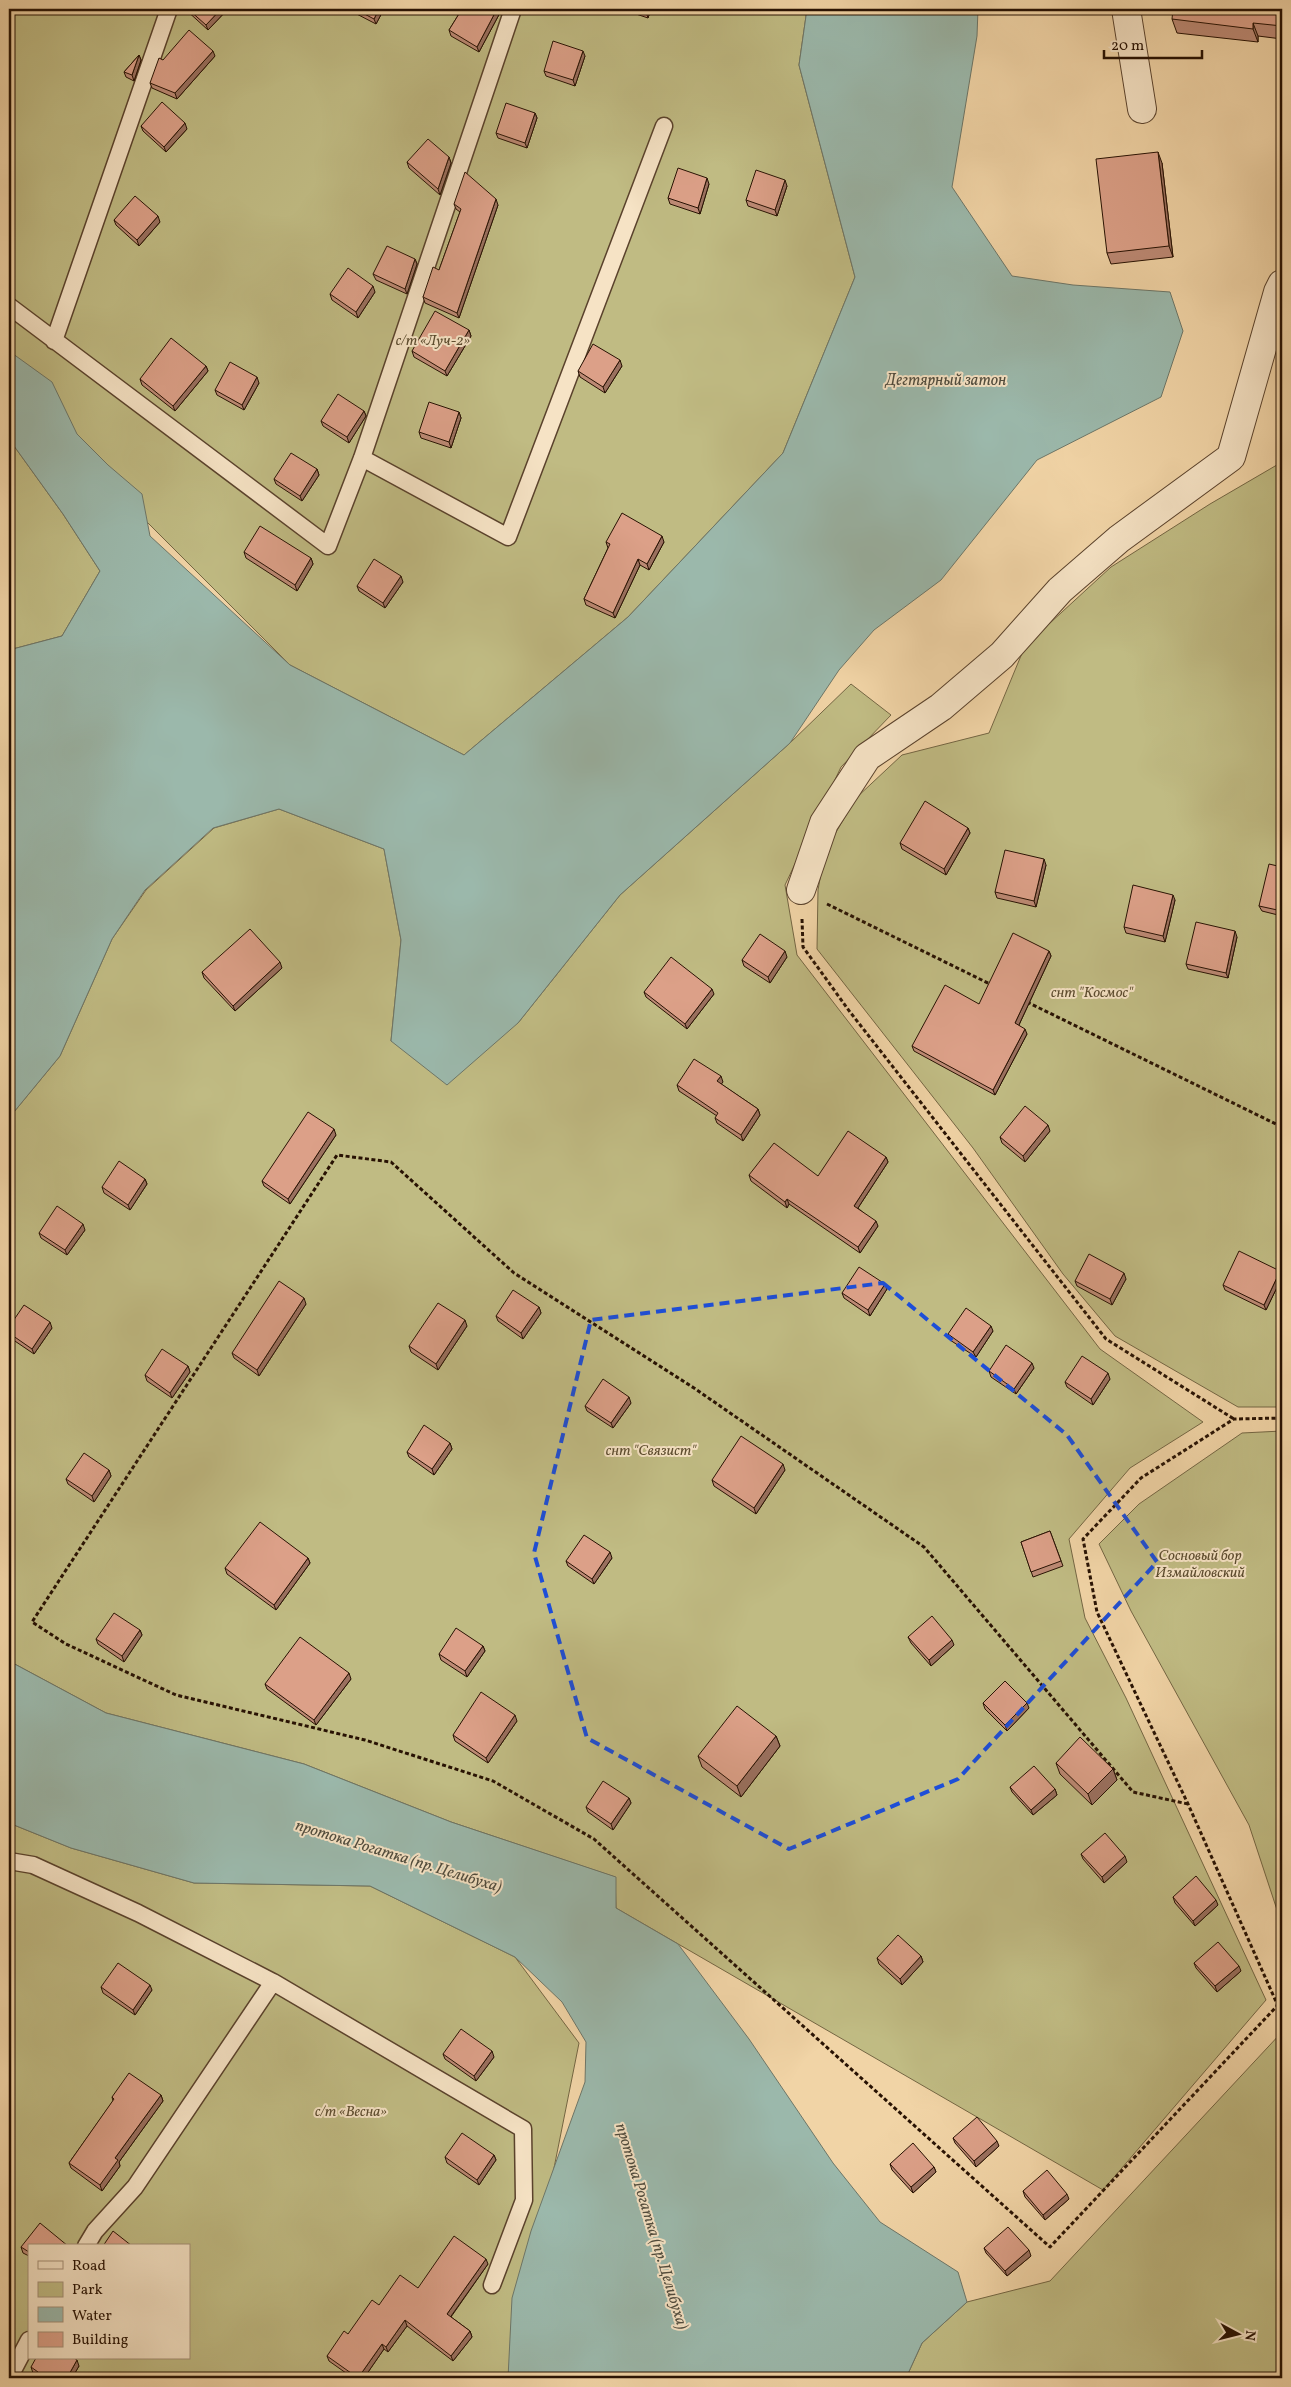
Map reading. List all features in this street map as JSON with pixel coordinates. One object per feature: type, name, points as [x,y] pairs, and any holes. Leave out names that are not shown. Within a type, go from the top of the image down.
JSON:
[{"type":"street","points":[[1126,9],[1142,109]]},
{"type":"street","points":[[800,890],[824,823],[867,757],[940,707],[1002,655],[1067,584],[1119,540],[1231,457],[1278,292],[1282,284]]},
{"type":"lane","points":[[54,341],[169,9]]},
{"type":"lane","points":[[9,306],[328,546],[362,458],[513,9]]},
{"type":"lane","points":[[362,458],[508,537],[664,126]]},
{"type":"lane","points":[[9,1861],[33,1865],[138,1914],[273,1982],[523,2129],[524,2200],[492,2285]]},
{"type":"lane","points":[[87,2244],[95,2231],[135,2187],[273,1982]]},
{"type":"lane","points":[[9,2378],[28,2342]]},
{"type":"path","points":[[997,987],[800,890],[803,947],[850,1012],[1106,1339],[1234,1419]]},
{"type":"path","points":[[1024,1000],[1282,1128]]},
{"type":"path","points":[[1188,1804],[1133,1792],[924,1547],[694,1388],[514,1273],[391,1162],[337,1155],[32,1622],[66,1644],[176,1695],[366,1740],[493,1781],[594,1839],[1050,2248],[1277,2006]]},
{"type":"path","points":[[1282,1418],[1234,1419],[1141,1478],[1083,1540],[1096,1612],[1188,1804],[1282,2015]]},
{"type":"highlighted area","points":[[883,1283],[1067,1435],[1157,1562],[958,1779],[789,1849],[587,1738],[534,1553],[591,1320]]},
{"type":"green space","name":"с/т «Луч-2»","points":[[9,9],[807,9],[799,65],[855,277],[783,453],[628,617],[464,755],[290,665],[9,384]]},
{"type":"green space","points":[[9,439],[63,514],[100,571],[62,636],[9,650]]},
{"type":"green space","name":"снт \"Космос\"","points":[[1282,462],[1282,1407],[1238,1407],[1115,1336],[1063,1274],[973,1148],[817,949],[818,890],[825,851],[856,798],[902,755],[989,733],[1025,646],[1111,567],[1210,504]]},
{"type":"green space","name":"снт \"Связист\"","points":[[851,684],[891,715],[841,767],[785,885],[797,955],[1100,1349],[1203,1422],[1130,1468],[1069,1539],[1085,1618],[1126,1698],[1266,2000],[1103,2190],[616,1908],[615,1877],[451,1822],[304,1764],[106,1713],[9,1661],[9,1118],[60,1056],[112,939],[146,890],[214,828],[279,809],[384,849],[401,940],[391,1041],[518,1023],[620,895],[790,743]]},
{"type":"green space","name":"Сосновый бор Измайловский","points":[[1282,1431],[1282,1925],[1249,1825],[1131,1611],[1099,1544],[1139,1504],[1242,1433]]},
{"type":"green space","name":"с/т «Весна»","points":[[9,1823],[71,1848],[194,1883],[370,1886],[515,1957],[579,2043],[512,2378],[9,2378]]},
{"type":"green space","points":[[1282,2032],[1282,2378],[906,2378],[922,2343],[967,2302],[1050,2281]]},
{"type":"water","name":"Дегтярный затон","points":[[807,9],[978,9],[977,36],[952,187],[1012,276],[1073,285],[1170,292],[1183,331],[1161,397],[1037,460],[941,580],[874,630],[839,670],[790,743],[620,895],[518,1023],[447,1085],[391,1041],[401,940],[384,849],[279,809],[213,828],[145,890],[112,939],[60,1056],[9,1118],[9,650],[62,636],[100,571],[63,514],[9,439],[9,351],[52,382],[77,434],[108,465],[142,494],[150,536],[290,665],[464,755],[628,617],[783,453],[855,277],[799,65]]},
{"type":"water","name":"протока Рогатка (пр. Целибуха)","points":[[9,1661],[106,1713],[304,1764],[451,1822],[616,1877],[616,1908],[678,1944],[749,2039],[833,2163],[880,2222],[958,2272],[967,2302],[922,2343],[906,2378],[508,2378],[512,2298],[531,2231],[585,2082],[586,2042],[562,2002],[515,1957],[370,1886],[194,1883],[71,1848],[9,1823]]},
{"type":"building","points":[[188,9],[221,9],[206,25]]},
{"type":"building","points":[[355,9],[379,9],[374,19]]},
{"type":"building","points":[[462,9],[497,9],[477,47],[449,30]]},
{"type":"building","points":[[636,9],[647,9],[646,12]]},
{"type":"building","points":[[1173,9],[1282,9],[1282,26],[1253,23],[1253,29],[1172,19]]},
{"type":"building","points":[[189,30],[213,51],[175,93],[150,83],[159,58],[163,60]]},
{"type":"building","points":[[553,41],[583,51],[573,80],[544,71]]},
{"type":"building","points":[[139,55],[132,75],[124,72]]},
{"type":"building","points":[[162,102],[185,123],[164,147],[141,126]]},
{"type":"building","points":[[506,103],[535,113],[525,143],[496,133]]},
{"type":"building","points":[[428,139],[449,157],[438,189],[407,162]]},
{"type":"building","points":[[1158,152],[1169,246],[1107,253],[1096,159]]},
{"type":"building","points":[[678,168],[707,178],[698,208],[668,198]]},
{"type":"building","points":[[756,170],[785,180],[775,210],[746,200]]},
{"type":"building","points":[[465,172],[496,199],[457,313],[423,297],[433,267],[439,270],[461,209],[454,204]]},
{"type":"building","points":[[135,196],[158,216],[137,240],[114,220]]},
{"type":"building","points":[[387,246],[415,259],[405,289],[373,274]]},
{"type":"building","points":[[348,268],[373,286],[356,312],[330,294]]},
{"type":"building","points":[[435,311],[469,330],[445,371],[412,351]]},
{"type":"building","points":[[171,338],[206,366],[173,406],[140,379]]},
{"type":"building","points":[[593,344],[620,360],[603,387],[578,371]]},
{"type":"building","points":[[230,362],[257,377],[242,405],[215,390]]},
{"type":"building","points":[[338,394],[364,411],[347,437],[321,421]]},
{"type":"building","points":[[429,402],[459,412],[449,442],[419,432]]},
{"type":"building","points":[[291,453],[317,469],[300,496],[274,479]]},
{"type":"building","points":[[622,513],[662,536],[647,564],[638,559],[613,613],[584,599],[610,544],[606,542]]},
{"type":"building","points":[[260,526],[311,558],[295,585],[244,552]]},
{"type":"building","points":[[374,559],[401,576],[383,603],[357,586]]},
{"type":"building","points":[[925,801],[968,828],[944,869],[900,843]]},
{"type":"building","points":[[1005,850],[1044,859],[1034,901],[995,892]]},
{"type":"building","points":[[1269,864],[1282,867],[1282,911],[1259,906]]},
{"type":"building","points":[[1133,885],[1173,895],[1163,936],[1124,927]]},
{"type":"building","points":[[1196,922],[1235,931],[1226,973],[1186,964]]},
{"type":"building","points":[[250,929],[280,962],[233,1006],[202,972]]},
{"type":"building","points":[[1013,933],[1049,951],[1015,1023],[1025,1029],[993,1090],[912,1046],[945,985],[979,1004]]},
{"type":"building","points":[[760,934],[785,951],[768,977],[742,960]]},
{"type":"building","points":[[671,957],[712,989],[685,1024],[644,992]]},
{"type":"building","points":[[694,1059],[721,1076],[717,1081],[758,1109],[741,1135],[715,1118],[718,1113],[677,1085]]},
{"type":"building","points":[[1025,1106],[1048,1125],[1023,1156],[1000,1137]]},
{"type":"building","points":[[308,1112],[334,1129],[288,1199],[262,1181]]},
{"type":"building","points":[[848,1131],[886,1157],[854,1206],[876,1221],[858,1247],[787,1199],[785,1202],[749,1175],[774,1143],[818,1176]]},
{"type":"building","points":[[119,1161],[145,1179],[128,1205],[102,1187]]},
{"type":"building","points":[[57,1206],[83,1224],[65,1250],[39,1233]]},
{"type":"building","points":[[1239,1251],[1280,1271],[1264,1305],[1223,1285]]},
{"type":"building","points":[[1089,1254],[1124,1273],[1110,1299],[1075,1281]]},
{"type":"building","points":[[859,1267],[885,1284],[868,1310],[842,1293]]},
{"type":"building","points":[[279,1281],[304,1298],[257,1370],[232,1353]]},
{"type":"building","points":[[513,1290],[539,1307],[521,1333],[496,1316]]},
{"type":"building","points":[[438,1303],[465,1320],[436,1364],[409,1346]]},
{"type":"building","points":[[24,1305],[50,1322],[32,1349],[9,1333],[9,1327]]},
{"type":"building","points":[[966,1308],[991,1326],[973,1352],[948,1334]]},
{"type":"building","points":[[1006,1345],[1032,1363],[1014,1389],[989,1371]]},
{"type":"building","points":[[162,1349],[188,1366],[170,1393],[145,1375]]},
{"type":"building","points":[[1082,1356],[1108,1373],[1091,1399],[1065,1382]]},
{"type":"building","points":[[603,1379],[629,1397],[611,1423],[585,1406]]},
{"type":"building","points":[[424,1425],[450,1443],[432,1469],[407,1452]]},
{"type":"building","points":[[741,1436],[783,1464],[754,1508],[712,1480]]},
{"type":"building","points":[[84,1453],[109,1470],[92,1496],[66,1479]]},
{"type":"building","points":[[260,1522],[308,1558],[274,1605],[225,1568]]},
{"type":"building","points":[[1050,1531],[1061,1561],[1031,1572],[1021,1542]]},
{"type":"building","points":[[584,1535],[610,1552],[592,1579],[566,1561]]},
{"type":"building","points":[[114,1613],[140,1630],[122,1656],[96,1639]]},
{"type":"building","points":[[932,1616],[952,1640],[929,1660],[908,1637]]},
{"type":"building","points":[[456,1628],[483,1646],[465,1671],[439,1654]]},
{"type":"building","points":[[300,1637],[349,1673],[314,1720],[265,1684]]},
{"type":"building","points":[[1005,1681],[1027,1703],[1005,1725],[983,1703]]},
{"type":"building","points":[[481,1692],[515,1715],[486,1758],[453,1735]]},
{"type":"building","points":[[737,1706],[776,1736],[737,1786],[698,1756]]},
{"type":"building","points":[[1080,1737],[1113,1769],[1088,1794],[1056,1763]]},
{"type":"building","points":[[1034,1766],[1055,1789],[1031,1810],[1010,1787]]},
{"type":"building","points":[[603,1781],[629,1798],[611,1824],[586,1807]]},
{"type":"building","points":[[1105,1833],[1125,1856],[1102,1877],[1081,1854]]},
{"type":"building","points":[[1196,1876],[1216,1900],[1193,1921],[1173,1897]]},
{"type":"building","points":[[898,1935],[921,1956],[900,1979],[877,1958]]},
{"type":"building","points":[[1218,1942],[1239,1966],[1215,1986],[1194,1963]]},
{"type":"building","points":[[118,1963],[150,1985],[133,2010],[101,1987]]},
{"type":"building","points":[[461,2029],[492,2051],[474,2076],[443,2054]]},
{"type":"building","points":[[129,2073],[161,2095],[115,2158],[118,2160],[100,2185],[69,2163],[114,2099],[112,2097]]},
{"type":"building","points":[[977,2117],[997,2141],[974,2161],[953,2138]]},
{"type":"building","points":[[462,2133],[494,2155],[477,2180],[445,2157]]},
{"type":"building","points":[[913,2143],[934,2167],[911,2187],[890,2164]]},
{"type":"building","points":[[1047,2170],[1067,2194],[1043,2215],[1023,2191]]},
{"type":"building","points":[[40,2223],[66,2244],[28,2244],[28,2251],[21,2247]]},
{"type":"building","points":[[1008,2227],[1029,2250],[1005,2271],[984,2248]]},
{"type":"building","points":[[113,2231],[129,2244],[104,2244]]},
{"type":"building","points":[[454,2236],[486,2259],[447,2314],[470,2331],[451,2356],[405,2320],[386,2347],[382,2344],[358,2378],[327,2356],[344,2331],[348,2334],[372,2300],[379,2305],[400,2275],[418,2288]]},
{"type":"building","points":[[35,2360],[77,2360],[67,2378],[34,2378],[38,2372],[31,2367]]}]
